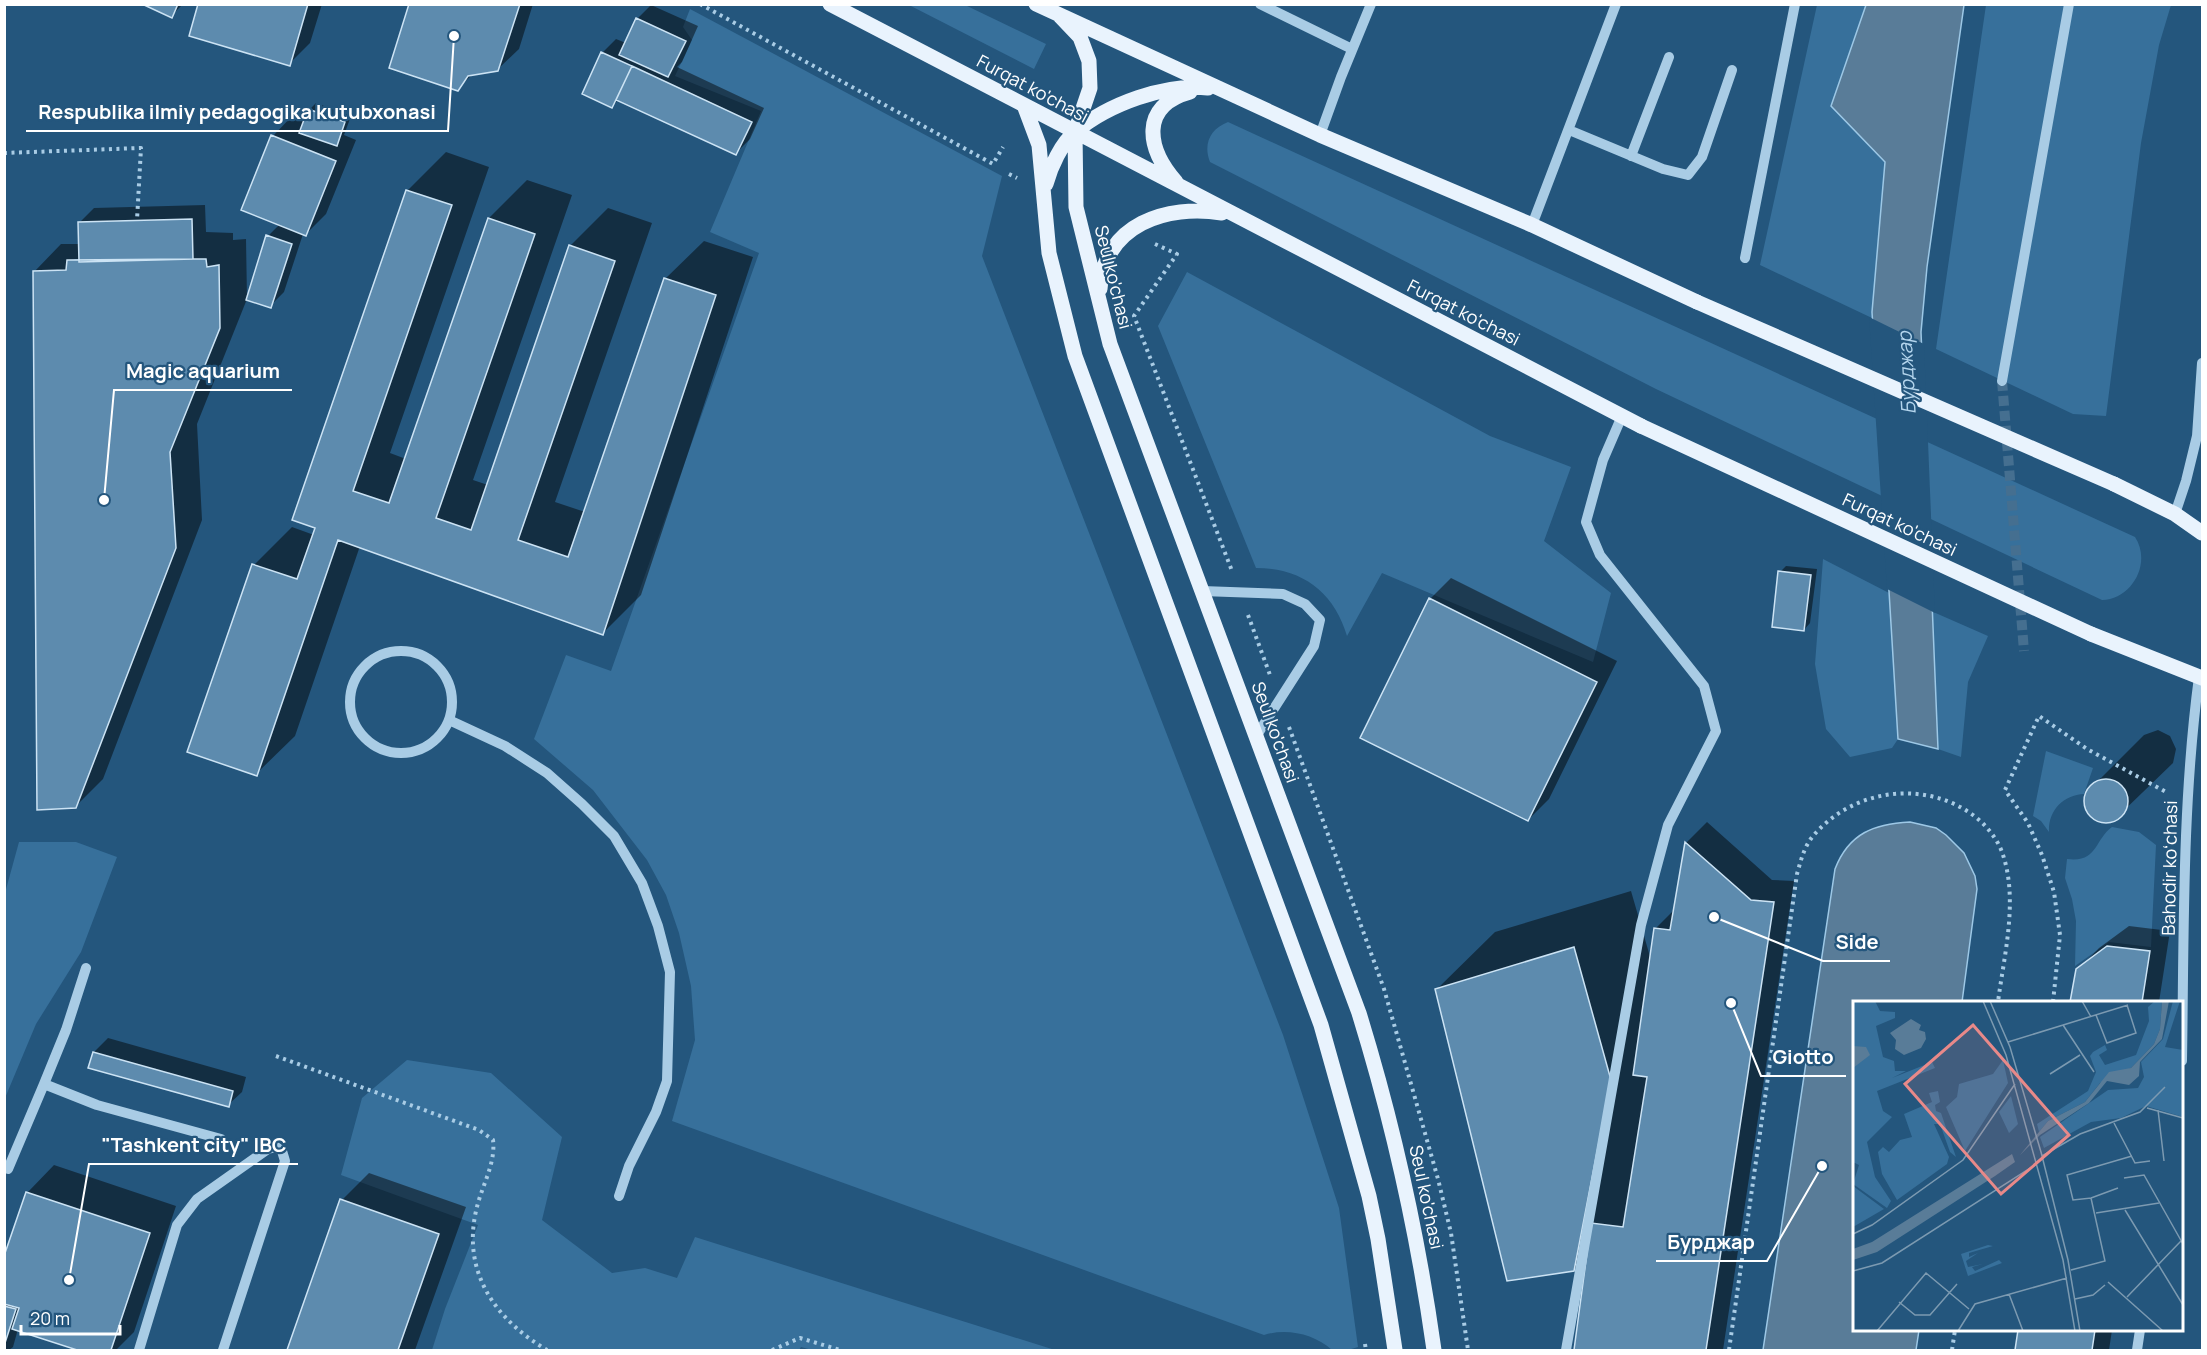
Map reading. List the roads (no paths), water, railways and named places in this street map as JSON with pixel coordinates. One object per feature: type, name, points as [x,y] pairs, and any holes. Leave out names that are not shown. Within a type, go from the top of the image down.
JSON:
[{"type":"main road","name":"Furqat ko'chasi","points":[[830,4],[1641,426],[2091,634],[2201,678]]},
{"type":"main road","points":[[1036,4],[1320,135],[1532,225],[1697,302],[2114,484],[2175,514],[2202,532]]},
{"type":"main road","name":"Seul ko'chasi","points":[[1060,16],[1080,37],[1089,61],[1090,88],[1075,132],[1076,207],[1110,344],[1359,1012],[1372,1055],[1412,1218],[1434,1350]]},
{"type":"main road","points":[[1075,132],[1139,96],[1177,88],[1195,87],[1223,91]]},
{"type":"main road","points":[[1182,188],[1168,173],[1154,145],[1153,124],[1156,115],[1170,100],[1189,92],[1223,91]]},
{"type":"main road","name":"Seul ko'chasi","points":[[1024,105],[1039,145],[1049,253],[1075,356],[1324,1036],[1369,1196],[1395,1350]]},
{"type":"main road","name":"Seul ko'chasi","points":[[1044,191],[1049,171],[1075,132]]},
{"type":"main road","points":[[1099,300],[1100,280],[1105,262],[1115,245],[1140,224],[1153,218],[1182,211],[1210,211],[1240,218]]},
{"type":"street","points":[[1260,4],[1352,49]]},
{"type":"street","points":[[1320,135],[1371,4]]},
{"type":"street","points":[[1532,225],[1616,4]]},
{"type":"street","points":[[1745,258],[1795,4]]},
{"type":"street","points":[[2002,381],[2069,4]]},
{"type":"street","points":[[1631,156],[1669,57]]},
{"type":"street","points":[[1569,130],[1663,169],[1688,175],[1702,158],[1732,70]]},
{"type":"street","points":[[2175,514],[2197,436],[2202,363]]},
{"type":"street","points":[[1566,1350],[1641,925],[1668,825],[1716,731],[1704,686],[1600,555],[1586,522],[1603,460],[1622,416]]},
{"type":"street","points":[[1202,591],[1283,594],[1305,604],[1320,620],[1314,646],[1257,735]]},
{"type":"street","points":[[397,651],[413,652],[430,659],[442,671],[450,686],[452,703],[449,720],[441,734],[429,745],[413,752],[397,753],[379,749],[367,741],[356,728],[350,712],[350,694],[355,678],[366,664],[380,655],[397,651]]},
{"type":"street","name":"Bahodir koʻchasi","points":[[2182,1001],[2187,804],[2193,724],[2201,678]]},
{"type":"street","points":[[449,720],[505,746],[547,774],[582,804],[614,836],[642,883],[658,926],[670,972],[667,1081],[656,1112],[629,1166],[619,1196]]},
{"type":"street","points":[[8,1169],[66,1030],[86,968]]},
{"type":"street","points":[[44,1084],[97,1105],[221,1139]]},
{"type":"street","points":[[139,1350],[177,1225],[197,1199],[268,1149],[276,1147],[282,1151],[285,1161],[223,1350]]},
{"type":"street","points":[[2137,1350],[2140,1331]]},
{"type":"water","name":"Бурджар","points":[[1866,5],[1964,5],[1927,267],[1921,332],[1938,749],[1898,739],[1872,312],[1885,162],[1831,106]]},
{"type":"water","points":[[1910,822],[1936,828],[1946,835],[1964,853],[1975,876],[1977,889],[1962,1001],[1853,1001],[1853,1331],[1919,1331],[1916,1350],[1763,1350],[1835,869],[1855,839],[1874,828]]},
{"type":"tunnel","points":[[2002,381],[2024,651]]},
{"type":"place","name":"Respublika ilmiy pedagogika kutubxonasi","points":[[454,36]]},
{"type":"place","name":"Magic aquarium","points":[[104,500]]},
{"type":"place","name":"Side","points":[[1714,917]]},
{"type":"place","name":"Giotto","points":[[1731,1003]]},
{"type":"place","name":"Бурджар","points":[[1822,1166]]},
{"type":"place","name":"\"Tashkent city\" IBC","points":[[69,1280]]}]
